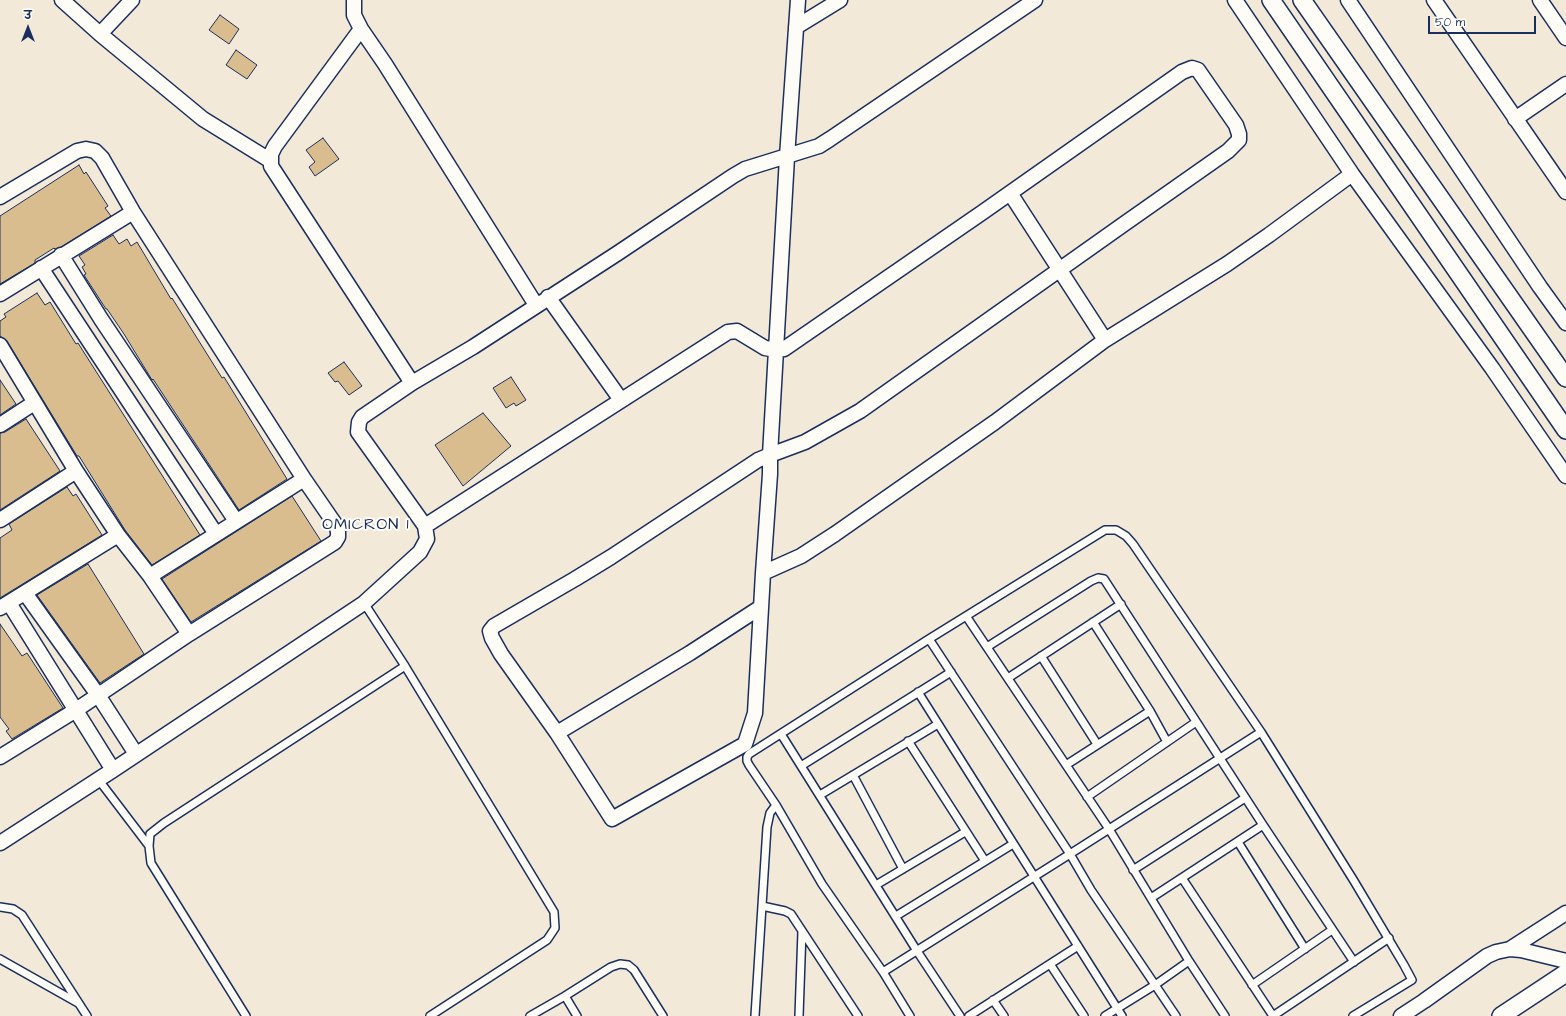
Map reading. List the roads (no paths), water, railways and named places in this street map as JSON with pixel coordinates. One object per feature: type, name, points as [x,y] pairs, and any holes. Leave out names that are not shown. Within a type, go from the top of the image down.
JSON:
[{"type":"street","points":[[62,0],[100,34],[203,119],[270,161]]},
{"type":"street","points":[[100,34],[114,21],[132,0]]},
{"type":"street","points":[[354,0],[354,15],[361,29],[385,64],[536,305]]},
{"type":"street","points":[[425,526],[728,332],[737,331],[765,348],[776,350],[784,349],[1010,194],[1182,72],[1192,68],[1198,70],[1236,125],[1239,140],[1236,145],[860,411],[805,442],[770,455],[758,460],[581,576],[494,626],[490,631],[495,643],[557,733],[612,819],[745,744],[755,713],[770,474],[770,455],[776,350],[787,156],[798,0]]},
{"type":"street","points":[[796,27],[840,0]]},
{"type":"street","points":[[0,842],[113,770],[364,603],[420,552],[427,539],[425,526],[362,439],[357,427],[362,417],[412,383],[472,347],[618,253],[733,176],[745,170],[819,146],[830,140],[1035,0]]},
{"type":"street","points":[[1235,0],[1352,174],[1487,361],[1566,476]]},
{"type":"street","points":[[1271,0],[1566,430]]},
{"type":"street","points":[[1302,0],[1566,378]]},
{"type":"street","points":[[1348,0],[1536,281],[1566,323]]},
{"type":"street","points":[[1434,0],[1515,119],[1565,187]]},
{"type":"street","points":[[1540,0],[1566,38]]},
{"type":"street","points":[[361,29],[275,146],[271,154],[270,161],[271,166],[412,383]]},
{"type":"street","points":[[1515,119],[1566,84]]},
{"type":"street","points":[[0,197],[77,152],[86,149],[95,151],[102,158],[133,212],[304,479],[337,526],[338,537],[335,542],[189,634],[76,710],[0,757]]},
{"type":"street","points":[[763,573],[801,556],[846,526],[995,422],[1105,340],[1227,264],[1352,174]]},
{"type":"street","points":[[1010,194],[1105,340]]},
{"type":"street","points":[[0,294],[133,212]]},
{"type":"street","points":[[61,255],[110,332],[236,522]]},
{"type":"street","points":[[41,268],[216,534]]},
{"type":"street","points":[[548,297],[622,400]]},
{"type":"street","points":[[0,345],[76,471],[118,535],[150,576],[189,634]]},
{"type":"street","points":[[0,425],[34,403]]},
{"type":"street","points":[[0,520],[76,471]]},
{"type":"street","points":[[150,576],[304,479]]},
{"type":"street","points":[[113,770],[76,710],[5,606],[118,535]]},
{"type":"street","points":[[25,593],[98,695],[136,754]]},
{"type":"street","points":[[557,733],[690,653],[761,607]]},
{"type":"street","points":[[1510,949],[1566,912]]},
{"type":"street","points":[[1401,1016],[1487,956],[1496,952],[1510,949],[1521,950],[1566,961]]},
{"type":"street","points":[[1501,1016],[1566,973]]},
{"type":"lane","points":[[910,1016],[883,972],[829,894],[776,805],[747,761],[749,754],[929,639],[1105,530],[1116,530],[1126,536],[1133,544],[1261,732],[1389,938],[1412,980],[1352,1016]]},
{"type":"lane","points":[[987,647],[1091,580],[1098,578],[1104,579],[1245,798],[1354,962]]},
{"type":"lane","points":[[364,603],[405,666],[552,906],[555,923],[555,928],[547,940],[430,1016]]},
{"type":"lane","points":[[1008,678],[1120,604]]},
{"type":"lane","points":[[966,616],[1109,829],[1189,961],[1225,1016]]},
{"type":"lane","points":[[1093,622],[1150,711],[1167,742]]},
{"type":"lane","points":[[929,639],[1176,1016]]},
{"type":"lane","points":[[1041,656],[1097,744]]},
{"type":"lane","points":[[246,1016],[151,863],[149,846],[150,834],[164,823],[405,666]]},
{"type":"lane","points":[[801,766],[951,672]]},
{"type":"lane","points":[[918,692],[1122,1016]]},
{"type":"lane","points":[[1066,765],[1150,711]]},
{"type":"lane","points":[[1087,797],[1196,722]]},
{"type":"lane","points":[[820,795],[938,724]]},
{"type":"lane","points":[[883,972],[1261,732]]},
{"type":"lane","points":[[781,734],[960,1016]]},
{"type":"lane","points":[[908,741],[985,862]]},
{"type":"lane","points":[[853,776],[903,869]]},
{"type":"lane","points":[[98,779],[149,846]]},
{"type":"lane","points":[[1134,870],[1245,798]]},
{"type":"lane","points":[[755,1016],[768,819],[770,813],[776,805]]},
{"type":"lane","points":[[1151,898],[1263,825]]},
{"type":"lane","points":[[876,885],[965,832]]},
{"type":"lane","points":[[1238,842],[1305,949]]},
{"type":"lane","points":[[896,916],[1013,844]]},
{"type":"lane","points":[[1182,878],[1273,1016],[1389,938]]},
{"type":"lane","points":[[762,906],[785,911],[791,914],[858,1016]]},
{"type":"lane","points":[[0,907],[13,909],[22,916],[87,1016]]},
{"type":"lane","points":[[1252,985],[1332,930]]},
{"type":"lane","points":[[799,1016],[802,931]]},
{"type":"lane","points":[[969,1016],[1078,946]]},
{"type":"lane","points":[[0,959],[79,1004]]},
{"type":"lane","points":[[1105,1016],[1155,985],[1189,961]]},
{"type":"lane","points":[[530,1016],[611,967],[620,964],[628,965],[634,970],[663,1016]]},
{"type":"lane","points":[[1050,964],[1084,1016]]},
{"type":"lane","points":[[565,996],[577,1016]]},
{"type":"lane","points":[[993,1000],[1004,1016]]},
{"type":"district","name":"OMICRON 1","points":[[366,526]]}]
